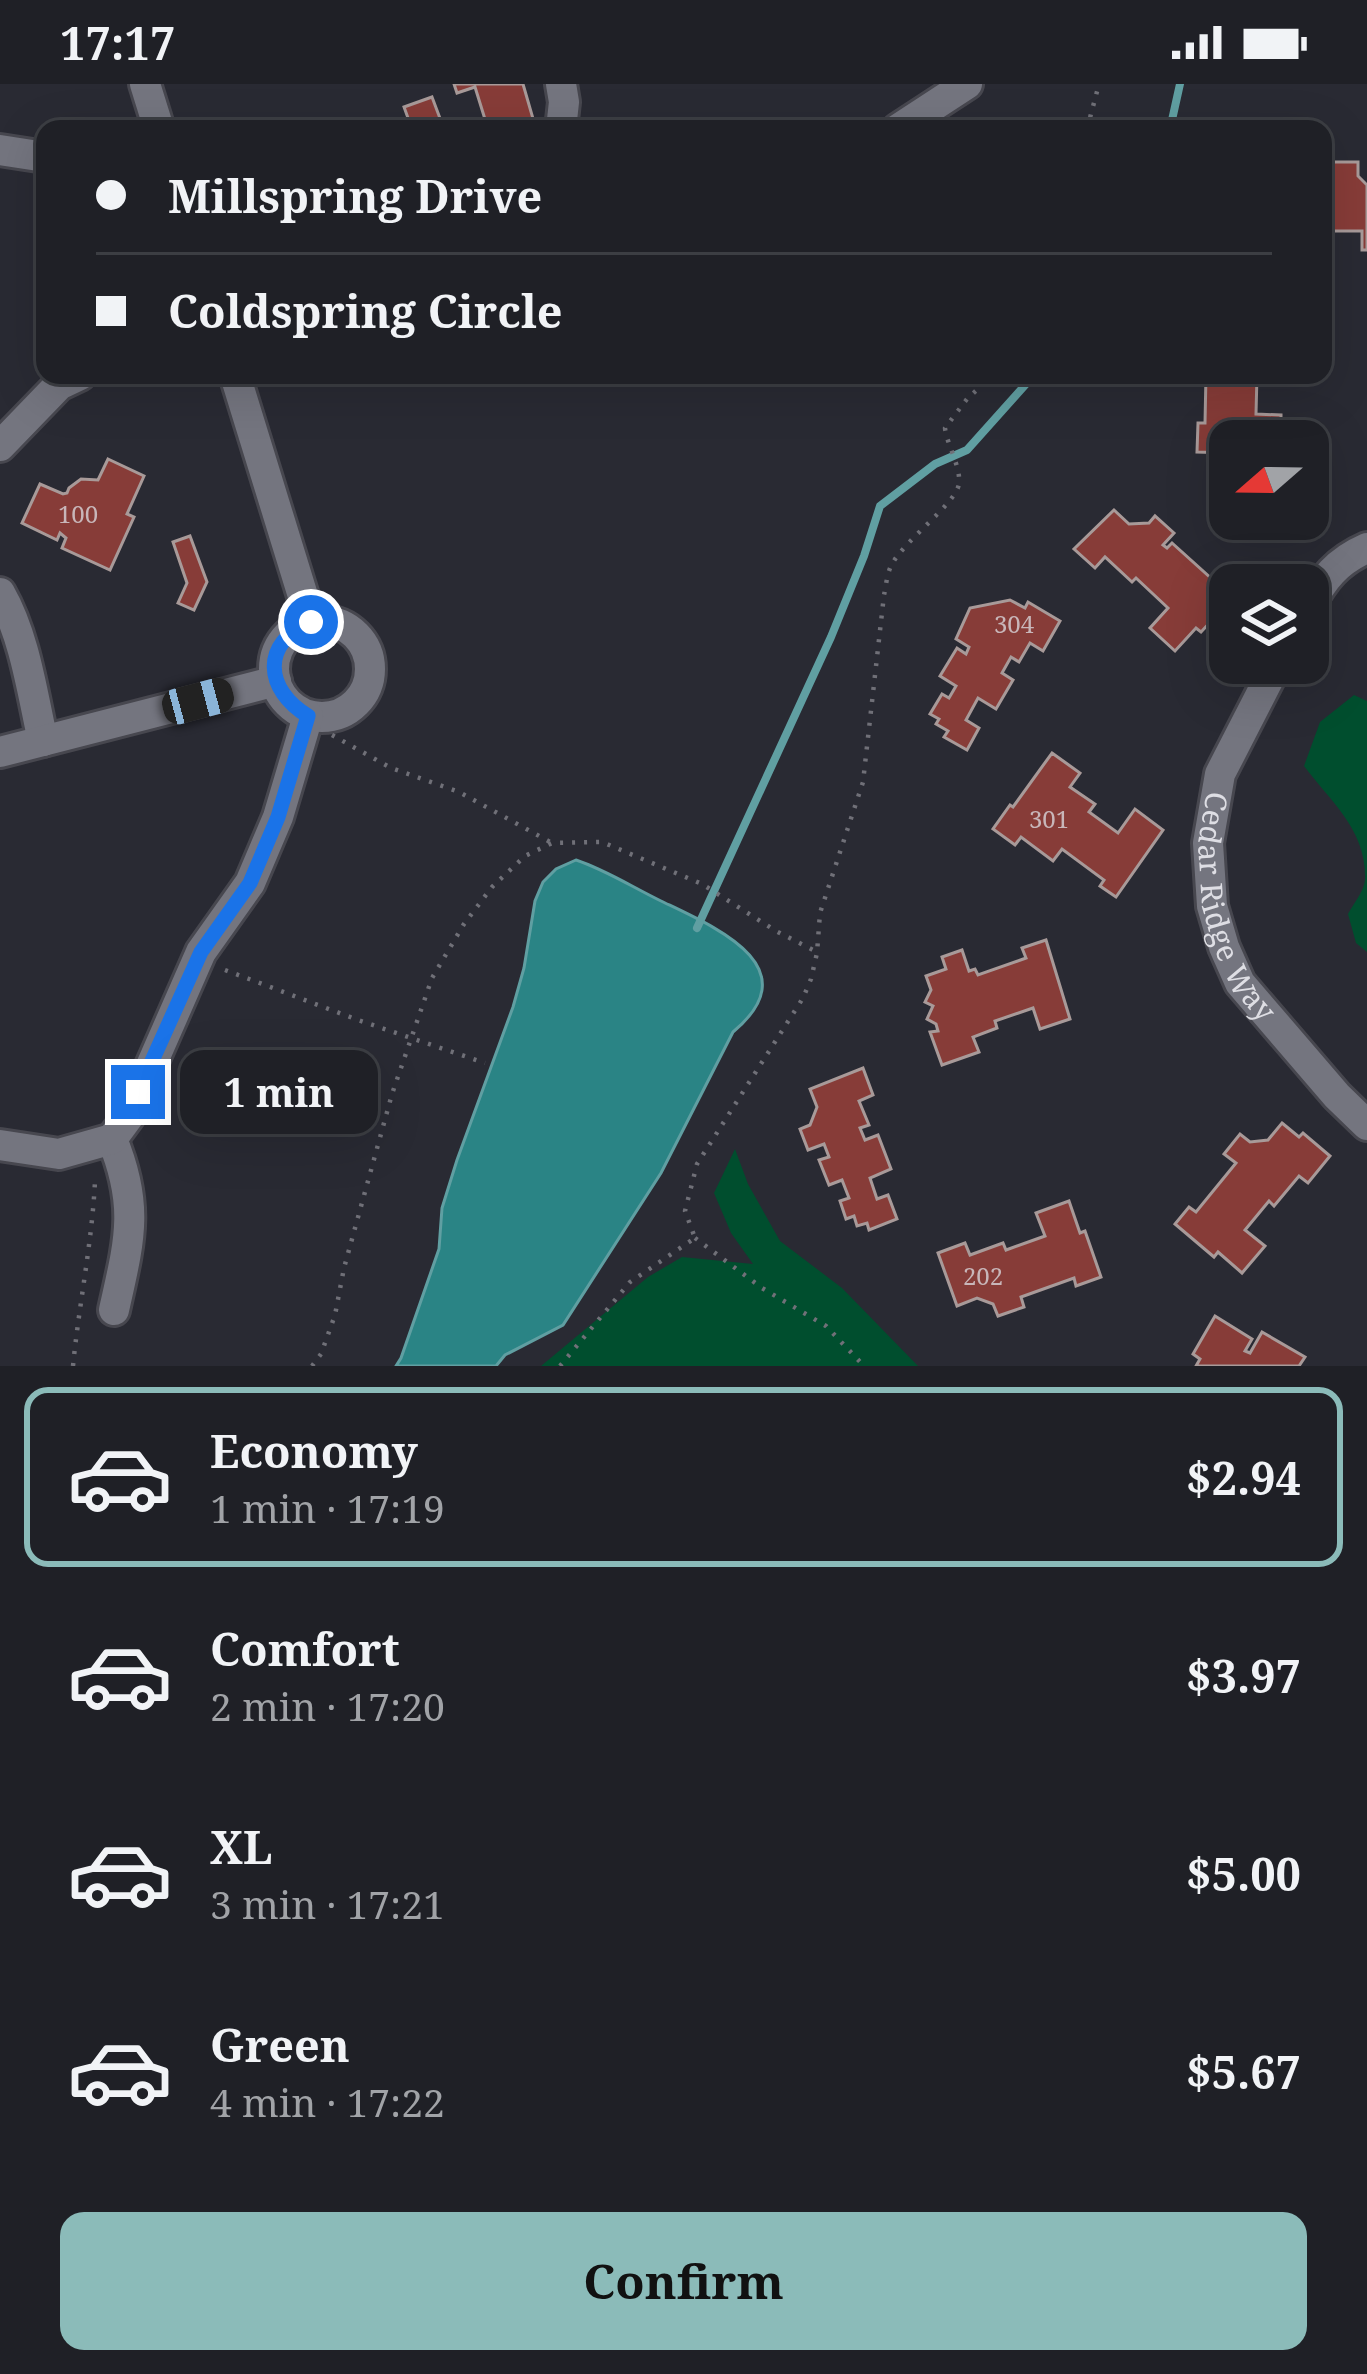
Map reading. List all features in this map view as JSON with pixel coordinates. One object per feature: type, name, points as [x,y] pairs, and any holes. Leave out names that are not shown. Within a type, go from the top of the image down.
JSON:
[{"type":"street","points":[[145,84],[156,120]]},
{"type":"street","points":[[561,84],[562,120]]},
{"type":"street","points":[[912,120],[968,84]]},
{"type":"street","points":[[0,150],[36,156]]},
{"type":"street","points":[[0,446],[61,384]]},
{"type":"street","points":[[238,384],[311,622]]},
{"type":"street","points":[[1329,574],[1367,548]]},
{"type":"street","points":[[0,593],[25,661],[43,741]]},
{"type":"street","points":[[327,621],[356,634],[370,663],[363,694],[338,714],[308,716],[293,707],[275,681],[274,666],[285,638],[311,622],[327,621]]},
{"type":"street","points":[[0,752],[275,681]]},
{"type":"street","name":"Cedar Ridge Way","points":[[1266,684],[1220,774],[1208,843],[1213,906],[1240,983],[1367,1125]]},
{"type":"street","points":[[0,1144],[59,1154],[100,1143],[129,1116],[197,959],[250,883],[278,817],[308,716]]},
{"type":"street","points":[[100,1143],[123,1167],[131,1208],[114,1310]]},
{"type":"path","points":[[1090,120],[1100,84]]},
{"type":"path","points":[[864,1366],[826,1326],[762,1288],[695,1238],[685,1211],[698,1164],[803,998],[818,952],[820,913],[863,782],[890,567],[955,494],[960,479],[945,428],[983,384]]},
{"type":"path","points":[[308,716],[342,742],[391,768],[459,792],[552,843]]},
{"type":"path","points":[[312,1366],[334,1315],[392,1094],[432,977],[492,886],[525,856],[552,843],[602,842],[702,884],[818,952]]},
{"type":"path","points":[[197,959],[485,1063]]},
{"type":"path","points":[[73,1366],[100,1143]]},
{"type":"path","points":[[560,1366],[630,1282],[695,1238]]},
{"type":"shaded area","points":[[1354,695],[1367,701],[1367,952],[1356,943],[1348,914],[1365,880],[1360,846],[1345,817],[1304,766],[1320,722]]},
{"type":"shaded area","points":[[576,860],[728,937],[759,969],[762,988],[755,1009],[733,1032],[661,1173],[563,1325],[505,1355],[496,1366],[396,1366],[439,1249],[442,1208],[457,1160],[513,1007],[535,901],[543,882],[556,869]]},
{"type":"shaded area","points":[[735,1149],[748,1184],[780,1241],[842,1288],[918,1366],[541,1366],[648,1277],[682,1257],[753,1264],[731,1233],[714,1193]]},
{"type":"building","points":[[454,84],[523,84],[533,120],[485,120],[475,87],[457,93]]},
{"type":"building","points":[[432,97],[441,120],[409,120],[404,107]]},
{"type":"building","points":[[1332,162],[1358,162],[1358,176],[1367,185],[1367,250],[1362,250],[1362,231],[1332,231]]},
{"type":"building","points":[[1206,384],[1257,384],[1256,414],[1281,415],[1281,420],[1209,420],[1209,452],[1197,452],[1198,423],[1205,423]]},
{"type":"building","points":[[108,459],[144,476],[127,514],[134,517],[110,570],[62,548],[66,538],[60,533],[57,540],[22,523],[40,484],[67,493],[81,479],[98,480]]},
{"type":"building","points":[[1114,510],[1129,524],[1149,523],[1155,516],[1174,533],[1163,545],[1167,548],[1172,543],[1209,576],[1209,623],[1201,632],[1196,628],[1175,651],[1150,628],[1168,608],[1105,557],[1095,568],[1074,549]]},
{"type":"building","points":[[190,536],[207,582],[194,610],[178,603],[187,583],[173,542]]},
{"type":"building","points":[[1010,600],[1025,608],[1028,602],[1060,621],[1043,651],[1030,643],[1019,662],[1011,657],[1002,673],[1013,680],[996,709],[978,698],[966,720],[979,728],[967,750],[944,737],[948,731],[930,714],[942,694],[949,698],[956,686],[940,676],[957,648],[966,654],[969,647],[956,639],[970,608]]},
{"type":"building","points":[[1052,753],[1080,773],[1070,787],[1095,804],[1089,812],[1118,833],[1135,809],[1163,830],[1116,897],[1100,886],[1104,880],[1062,849],[1053,861],[1021,837],[1015,845],[993,829]]},
{"type":"building","points":[[1046,940],[1070,1019],[1040,1029],[1033,1008],[995,1021],[997,1028],[973,1037],[979,1052],[942,1065],[930,1032],[938,1031],[936,1024],[927,1019],[933,1006],[925,1002],[931,990],[926,976],[946,969],[942,957],[962,950],[969,971],[975,969],[978,975],[1026,958],[1022,948]]},
{"type":"building","points":[[863,1068],[873,1095],[859,1101],[869,1125],[860,1128],[865,1140],[878,1135],[891,1169],[870,1178],[877,1199],[888,1195],[897,1219],[869,1230],[867,1223],[857,1226],[854,1216],[846,1219],[840,1201],[849,1198],[842,1180],[829,1185],[819,1160],[829,1157],[824,1144],[808,1150],[800,1129],[810,1125],[817,1107],[810,1089]]},
{"type":"building","points":[[1282,1123],[1299,1137],[1303,1133],[1330,1156],[1308,1183],[1299,1176],[1274,1206],[1269,1201],[1245,1230],[1265,1246],[1242,1273],[1218,1252],[1214,1257],[1175,1224],[1189,1207],[1196,1212],[1236,1163],[1224,1154],[1240,1134],[1250,1142],[1268,1140]]},
{"type":"building","points":[[1069,1201],[1101,1277],[1076,1286],[1074,1278],[1021,1297],[1024,1307],[998,1316],[993,1304],[977,1298],[957,1306],[938,1253],[965,1243],[970,1255],[1003,1243],[1006,1250],[1045,1236],[1036,1213]]},
{"type":"building","points":[[1215,1316],[1252,1339],[1245,1351],[1250,1353],[1262,1332],[1305,1357],[1299,1366],[1196,1366],[1200,1359],[1193,1354]]},
{"type":"waterway","points":[[1172,120],[1180,84]]},
{"type":"waterway","points":[[697,928],[831,637],[880,506],[935,464],[967,450],[1026,384]]},
{"type":"route","points":[[138,1092],[201,952],[250,883],[278,817],[308,716],[282,695],[274,666],[285,638],[311,622]]}]
